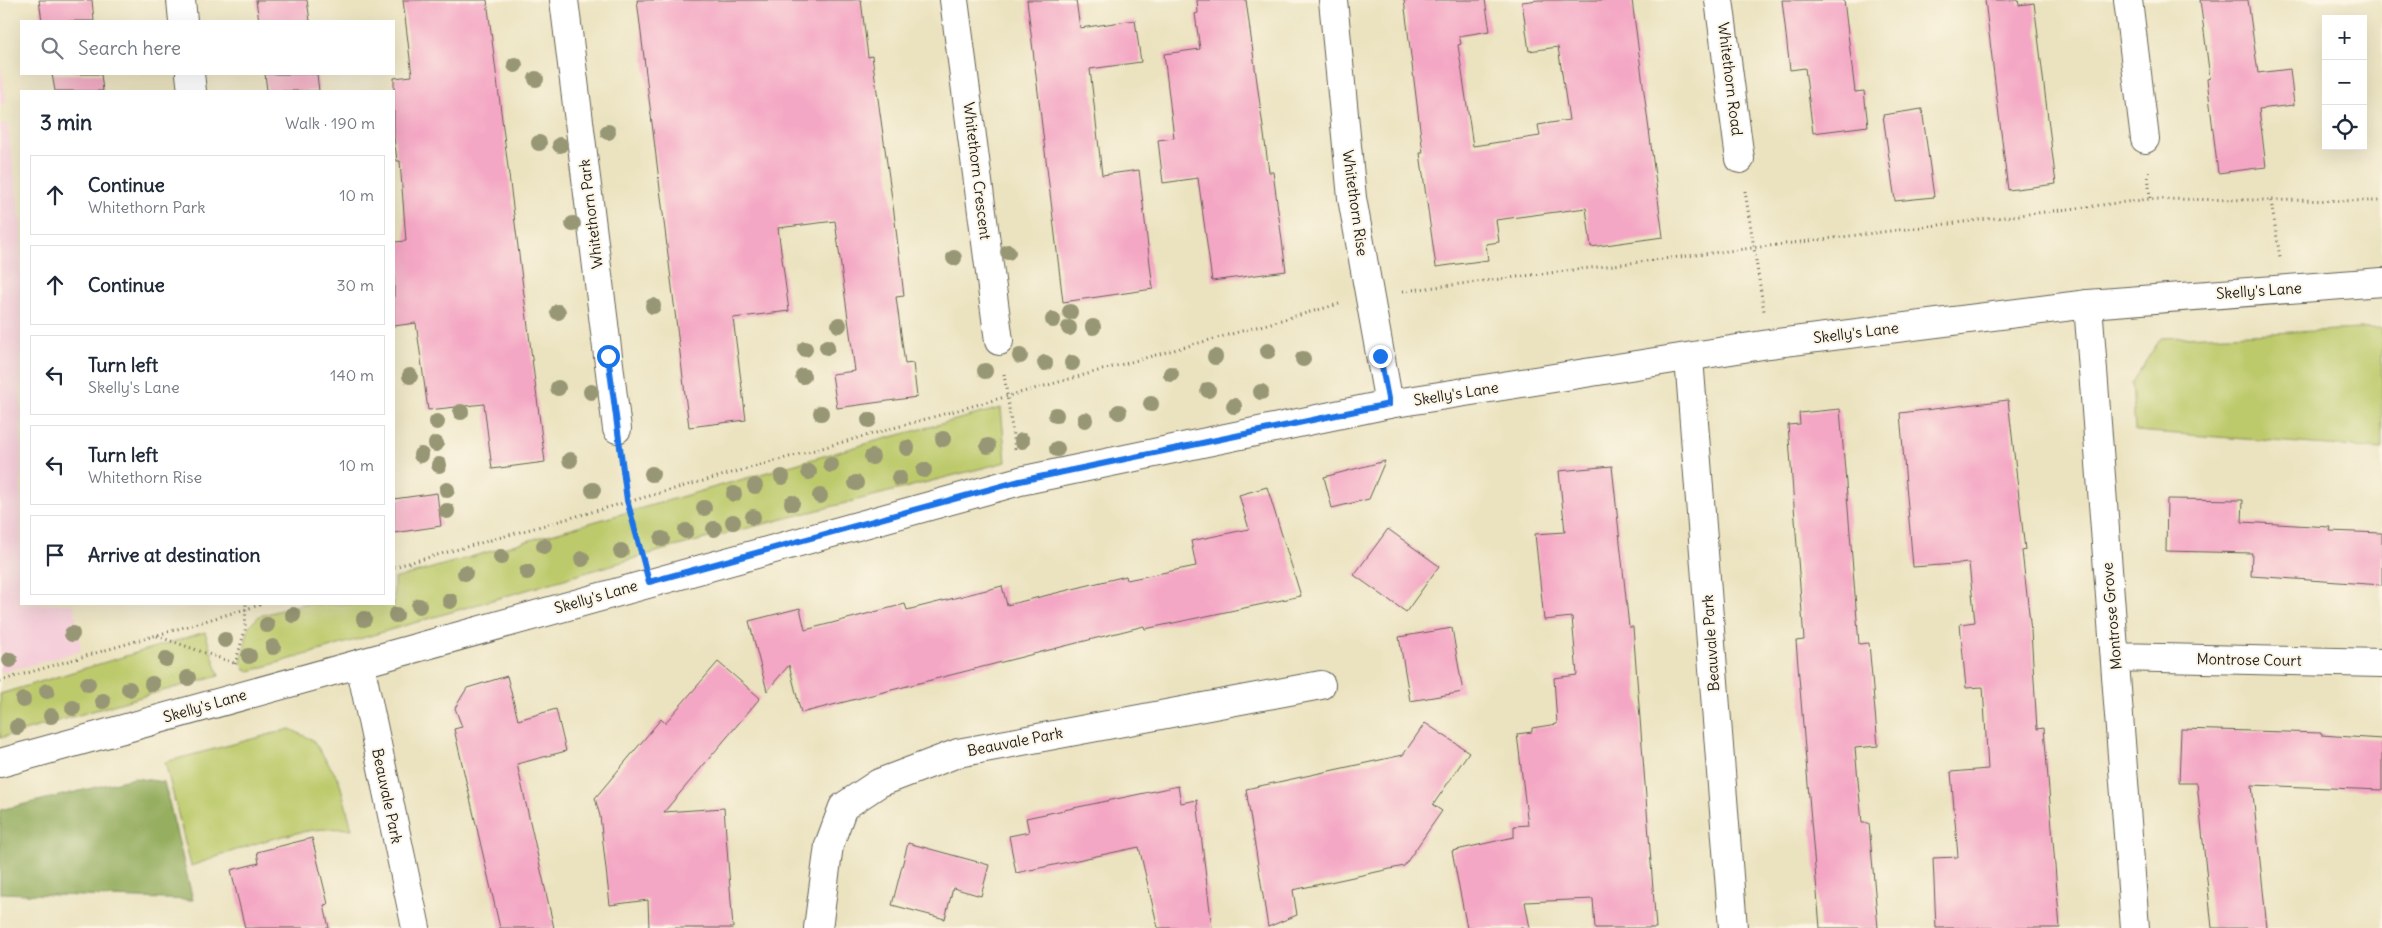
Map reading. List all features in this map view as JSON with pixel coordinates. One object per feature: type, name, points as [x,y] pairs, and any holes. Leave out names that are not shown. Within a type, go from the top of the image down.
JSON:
[{"type":"street","points":[[181,0],[183,20]]},
{"type":"street","name":"Whitethorn Park","points":[[564,0],[617,429]]},
{"type":"street","name":"Whitethorn Crescent","points":[[954,0],[999,341]]},
{"type":"street","name":"Whitethorn Rise","points":[[1333,0],[1352,198],[1389,404]]},
{"type":"street","name":"Whitethorn Road","points":[[1719,0],[1740,159]]},
{"type":"street","points":[[2128,0],[2145,139]]},
{"type":"street","points":[[190,75],[192,90]]},
{"type":"street","name":"Skelly's Lane","points":[[0,763],[649,582],[1020,481],[1389,404],[1769,344],[2088,304],[2382,282]]},
{"type":"street","name":"Montrose Grove","points":[[2088,304],[2135,928]]},
{"type":"street","name":"Beauvale Park","points":[[1688,358],[1733,928]]},
{"type":"street","name":"Montrose Court","points":[[2116,656],[2382,663]]},
{"type":"street","name":"Beauvale Park","points":[[360,664],[416,928]]},
{"type":"street","name":"Beauvale Park","points":[[818,928],[828,845],[843,807],[879,784],[958,753],[1321,685]]},
{"type":"path","points":[[1740,159],[1769,344]]},
{"type":"path","points":[[2271,201],[2285,290]]},
{"type":"path","points":[[999,341],[1020,481]]},
{"type":"path","points":[[617,429],[627,500],[649,582]]},
{"type":"path","points":[[241,696],[234,664],[244,630],[246,605]]},
{"type":"path","points":[[0,681],[260,605]]},
{"type":"path","points":[[156,635],[234,664]]},
{"type":"shaded area","points":[[0,56],[6,103],[0,104]]},
{"type":"shaded area","points":[[7,123],[20,215],[20,605],[74,605],[81,651],[0,673],[0,124]]},
{"type":"green space","points":[[2382,328],[2382,449],[2135,431],[2132,382],[2161,338]]},
{"type":"green space","points":[[1001,408],[1006,462],[670,548],[250,671],[245,670],[241,662],[249,626],[259,616],[298,605],[395,605],[395,579],[876,441]]},
{"type":"green space","points":[[205,632],[219,676],[0,738],[0,694]]},
{"type":"green space","points":[[290,729],[313,740],[339,780],[352,829],[331,829],[291,834],[250,845],[191,866],[165,762]]},
{"type":"green space","points":[[134,778],[164,782],[193,900],[0,893],[0,810]]},
{"type":"building","points":[[39,0],[92,0],[94,20],[42,20]]},
{"type":"building","points":[[256,0],[307,0],[310,20],[259,20]]},
{"type":"building","points":[[403,0],[487,0],[545,462],[492,469],[484,404],[428,410],[416,323],[395,326],[395,242],[406,241],[400,161],[397,161],[395,145],[394,78],[412,76]]},
{"type":"building","points":[[637,0],[861,0],[868,57],[872,56],[894,213],[904,296],[896,297],[905,364],[913,363],[917,397],[837,408],[832,374],[855,371],[835,221],[778,228],[789,311],[733,318],[746,420],[689,427]]},
{"type":"building","points":[[1027,0],[1076,0],[1080,28],[1135,20],[1141,62],[1090,69],[1102,175],[1139,170],[1153,289],[1063,302]]},
{"type":"building","points":[[1197,0],[1246,0],[1269,172],[1273,172],[1286,271],[1212,281],[1198,178],[1163,183],[1158,140],[1174,138],[1164,54],[1200,49],[1195,14],[1198,13]]},
{"type":"building","points":[[1404,0],[1485,0],[1490,31],[1459,36],[1461,44],[1458,45],[1473,146],[1540,136],[1538,125],[1569,120],[1558,47],[1529,51],[1522,2],[1538,0],[1632,0],[1663,237],[1591,247],[1586,208],[1496,220],[1499,242],[1486,244],[1488,260],[1436,267],[1420,153],[1423,153]]},
{"type":"building","points":[[1782,0],[1844,0],[1855,92],[1864,91],[1868,126],[1813,133],[1805,68],[1790,70]]},
{"type":"building","points":[[1985,0],[2018,0],[2019,5],[2034,3],[2056,184],[2008,190]]},
{"type":"building","points":[[2200,0],[2248,0],[2258,73],[2290,69],[2294,105],[2259,109],[2266,167],[2218,173],[2207,79],[2210,78]]},
{"type":"building","points":[[52,75],[101,75],[103,90],[55,90]]},
{"type":"building","points":[[265,75],[317,75],[319,90],[267,90]]},
{"type":"building","points":[[1922,109],[1934,197],[1895,201],[1883,115]]},
{"type":"building","points":[[2008,400],[2025,550],[2022,551],[2031,631],[2037,729],[2044,728],[2060,928],[1936,928],[1933,858],[1958,857],[1951,772],[1988,769],[1983,687],[1966,688],[1960,624],[1975,622],[1969,563],[1913,567],[1900,413]]},
{"type":"building","points":[[1840,409],[1859,644],[1869,643],[1878,746],[1855,748],[1862,823],[1869,823],[1878,928],[1820,928],[1796,641],[1804,640],[1788,425],[1800,424],[1799,413]]},
{"type":"building","points":[[1385,461],[1369,499],[1332,508],[1324,477]]},
{"type":"building","points":[[1612,466],[1629,627],[1633,627],[1656,928],[1595,928],[1593,899],[1525,902],[1530,928],[1467,928],[1452,851],[1514,837],[1514,826],[1528,825],[1517,734],[1532,732],[1532,728],[1557,724],[1554,678],[1577,675],[1572,617],[1544,620],[1535,534],[1565,532],[1559,471]]},
{"type":"building","points":[[1267,487],[1301,596],[1145,629],[1144,626],[801,713],[789,665],[767,691],[749,621],[800,608],[805,630],[905,604],[907,610],[1002,586],[1007,605],[1126,576],[1127,580],[1196,566],[1191,541],[1249,529],[1239,495]]},
{"type":"building","points":[[437,493],[441,526],[395,533],[395,499]]},
{"type":"building","points":[[2167,499],[2243,500],[2242,522],[2330,527],[2329,531],[2382,533],[2382,585],[2251,576],[2252,553],[2166,551]]},
{"type":"building","points":[[1388,529],[1439,566],[1406,612],[1354,575]]},
{"type":"building","points":[[1452,628],[1463,692],[1410,701],[1399,637]]},
{"type":"building","points":[[718,662],[760,698],[664,812],[724,808],[733,928],[649,928],[648,900],[610,905],[600,816],[595,798],[661,719],[665,723]]},
{"type":"building","points":[[507,676],[518,720],[556,709],[566,751],[517,764],[554,928],[500,928],[454,729],[462,727],[455,708],[467,688]]},
{"type":"building","points":[[1425,723],[1469,752],[1433,805],[1442,811],[1404,866],[1293,890],[1297,915],[1268,927],[1246,789],[1403,755]]},
{"type":"building","points":[[2181,729],[2321,733],[2321,735],[2382,739],[2382,790],[2252,785],[2267,928],[2212,928],[2197,783],[2179,783]]},
{"type":"building","points":[[1178,786],[1181,803],[1197,800],[1212,928],[1158,928],[1139,847],[1016,873],[1009,836],[1029,832],[1026,818]]},
{"type":"building","points":[[312,838],[328,904],[324,905],[329,928],[245,928],[231,870],[259,863],[257,852]]},
{"type":"building","points":[[908,843],[989,865],[981,896],[953,888],[945,919],[892,905]]},
{"type":"route","points":[[608,356],[627,500],[649,582],[1020,481],[1389,404],[1380,356]]}]
